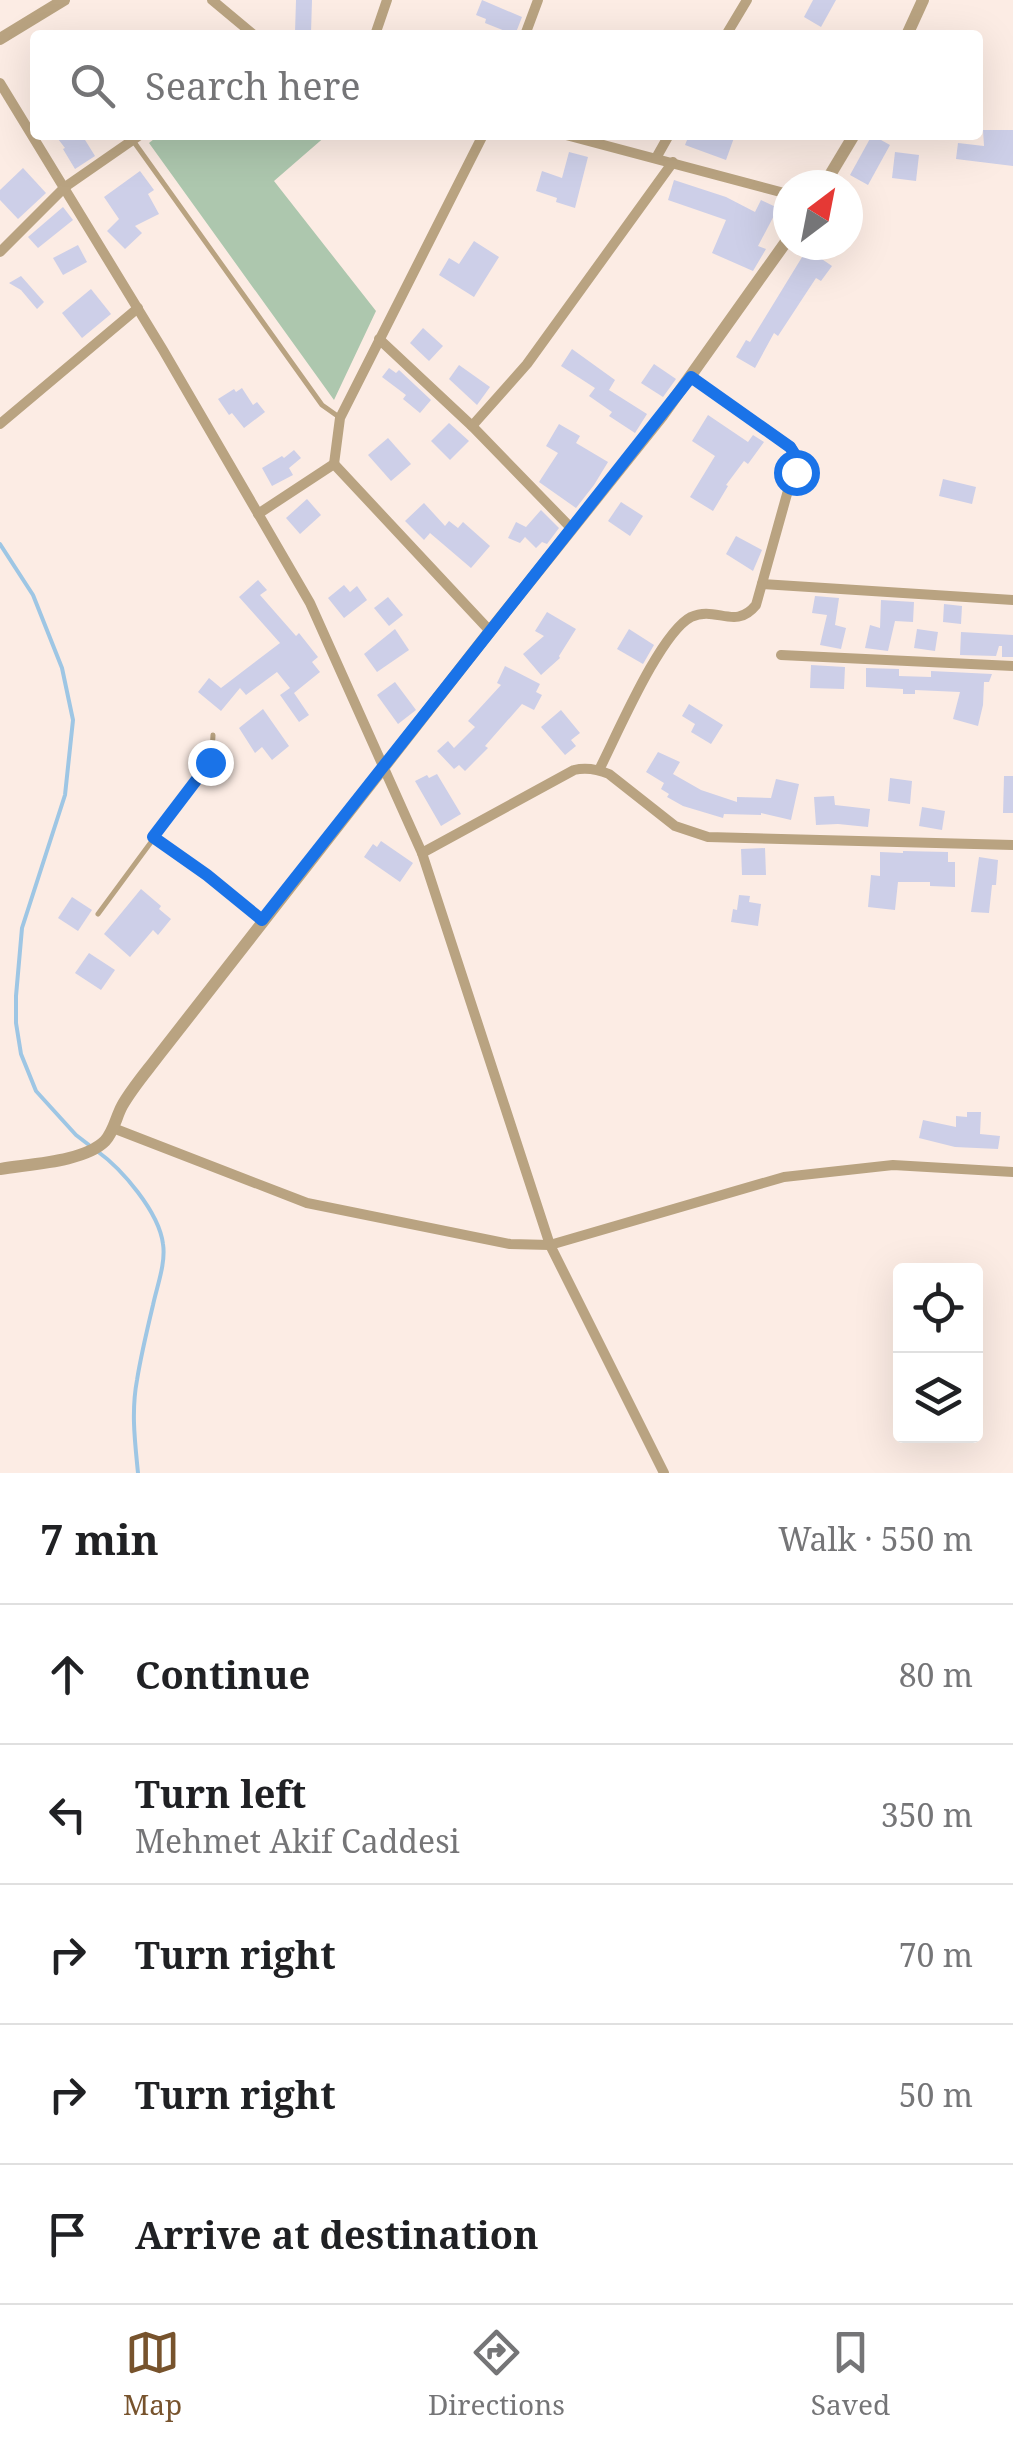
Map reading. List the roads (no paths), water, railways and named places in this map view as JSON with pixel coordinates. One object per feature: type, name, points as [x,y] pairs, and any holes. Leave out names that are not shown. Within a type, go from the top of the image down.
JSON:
[{"type":"street","points":[[0,39],[64,0]]},
{"type":"street","points":[[212,0],[248,30]]},
{"type":"street","points":[[377,30],[388,0]]},
{"type":"street","points":[[526,30],[538,0]]},
{"type":"street","points":[[729,30],[747,0]]},
{"type":"street","points":[[909,30],[923,0]]},
{"type":"street","points":[[0,83],[30,131]]},
{"type":"street","points":[[36,140],[310,604],[422,853],[550,1245],[664,1473]]},
{"type":"street","points":[[0,252],[65,187],[132,140]]},
{"type":"street","points":[[258,514],[334,464],[340,418],[481,140]]},
{"type":"street","points":[[586,140],[773,190]]},
{"type":"street","points":[[656,158],[666,140]]},
{"type":"street","points":[[833,170],[851,140]]},
{"type":"street","points":[[472,426],[528,364],[672,162]]},
{"type":"street","points":[[0,1169],[70,1157],[103,1143],[139,1082],[262,920],[691,377],[773,259]]},
{"type":"street","points":[[0,424],[138,308]]},
{"type":"street","points":[[379,339],[472,426],[572,529]]},
{"type":"street","points":[[599,770],[652,666],[679,628],[693,616],[709,613],[732,618],[746,615],[756,605],[796,472],[797,458],[785,443],[691,377]]},
{"type":"street","points":[[334,464],[490,631]]},
{"type":"street","points":[[762,584],[1013,600]]},
{"type":"street","points":[[782,655],[1013,666]]},
{"type":"street","points":[[422,853],[574,770],[609,774],[675,826],[708,837],[1013,845]]},
{"type":"street","points":[[113,1128],[307,1202],[510,1244],[550,1245],[784,1177],[894,1165],[1013,1172]]},
{"type":"lane","points":[[138,140],[322,406],[340,418]]},
{"type":"lane","points":[[98,914],[210,762],[213,736]]},
{"type":"lane","points":[[153,837],[262,920]]},
{"type":"waterway","points":[[0,544],[33,595],[62,668],[73,720],[65,795],[22,928],[16,1023],[21,1054],[36,1091],[89,1145]]},
{"type":"waterway","points":[[97,1151],[138,1192],[155,1218],[164,1251],[135,1392],[138,1473]]}]
